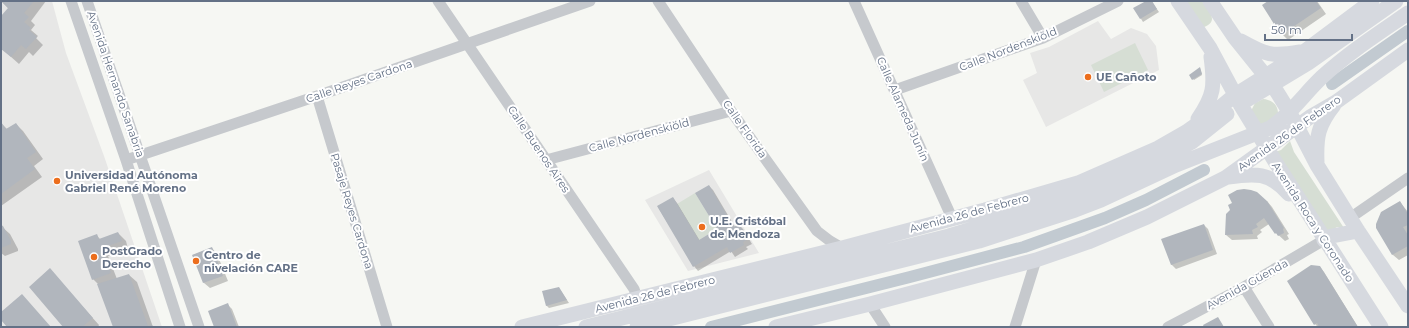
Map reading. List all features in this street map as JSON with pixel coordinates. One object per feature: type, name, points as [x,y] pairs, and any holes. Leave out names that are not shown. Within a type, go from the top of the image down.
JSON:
[{"type":"main road","name":"Avenida Roca y Coronado","points":[[1178,1],[1210,48],[1258,134],[1324,240],[1381,327]]},
{"type":"main road","points":[[1210,1],[1235,38],[1269,79],[1317,165],[1354,225],[1408,306]]},
{"type":"main road","name":"Avenida 26 de Febrero","points":[[522,327],[842,248],[1078,183],[1158,148],[1186,132],[1269,79],[1288,63],[1372,1]]},
{"type":"main road","name":"Avenida 26 de Febrero","points":[[1269,79],[1308,62],[1396,1]]},
{"type":"main road","name":"Avenida 26 de Febrero","points":[[776,327],[1036,260],[1088,242],[1129,225],[1225,178],[1267,148],[1293,120],[1321,78],[1339,63],[1408,13]]},
{"type":"main road","points":[[1235,38],[1258,51],[1272,55],[1305,51]]},
{"type":"main road","points":[[1186,132],[1198,120],[1211,98],[1214,74],[1210,48]]},
{"type":"main road","name":"Avenida 26 de Febrero","points":[[637,327],[979,241],[1026,227],[1094,203],[1176,165],[1258,134],[1275,125],[1310,117],[1336,102],[1408,50]]},
{"type":"main road","name":"Avenida 26 de Febrero","points":[[586,327],[949,236],[1084,195],[1128,176],[1192,142],[1238,99]]},
{"type":"main road","points":[[1317,165],[1316,147],[1318,133],[1327,114],[1336,102]]},
{"type":"main road","points":[[1225,178],[1247,174],[1258,174],[1270,178],[1281,185],[1306,210]]},
{"type":"main road","points":[[1324,240],[1354,225]]},
{"type":"street","name":"Avenida Hernando Sanabria","points":[[71,1],[126,160],[180,327]]},
{"type":"street","name":"Avenida Hernando Sanabria","points":[[87,1],[199,327]]},
{"type":"street","name":"Calle Buenos Aires","points":[[438,1],[634,289],[637,298]]},
{"type":"street","name":"Calle Reyes Cardona","points":[[126,160],[317,96],[590,1]]},
{"type":"street","name":"Calle Florida","points":[[658,1],[731,111],[817,231],[842,248]]},
{"type":"street","name":"Calle Alameda Junín","points":[[854,1],[952,218]]},
{"type":"street","points":[[1021,1],[1043,38]]},
{"type":"street","name":"Calle Nordenskiöld","points":[[895,90],[1043,38],[1118,1]]},
{"type":"street","name":"Pasaje Reyes Cardona","points":[[317,96],[387,327]]},
{"type":"street","name":"Calle Nordenskiöld","points":[[546,160],[731,111]]},
{"type":"street","points":[[1354,225],[1408,178]]},
{"type":"street","name":"Avenida Güenda","points":[[1171,327],[1244,287],[1324,240]]},
{"type":"street","points":[[1015,327],[1036,260]]},
{"type":"street","points":[[1019,264],[1025,270],[1029,282]]},
{"type":"street","points":[[1244,287],[1270,327]]},
{"type":"street","points":[[870,304],[885,327]]},
{"type":"shaded area","name":"Universidad Autónoma Gabriel René Moreno","points":[[1,1],[52,1],[66,53],[104,156],[162,327],[1,327]]},
{"type":"shaded area","points":[[1182,1],[1202,1],[1211,15],[1212,19],[1209,25],[1204,27]]},
{"type":"shaded area","name":"UE Cañoto","points":[[1098,21],[1111,39],[1131,28],[1147,34],[1156,46],[1159,70],[1046,127],[1023,80],[1037,73],[1030,53],[1049,47]]},
{"type":"shaded area","points":[[1135,43],[1148,70],[1104,92],[1091,65]]},
{"type":"shaded area","points":[[1263,99],[1275,104],[1278,110],[1278,117],[1260,125],[1251,111],[1255,103]]},
{"type":"shaded area","points":[[1290,141],[1294,152],[1344,228],[1337,227],[1328,233],[1275,152],[1281,150]]},
{"type":"shaded area","name":"U.E. Cristóbal de Mendoza","points":[[709,170],[759,253],[688,271],[645,200]]},
{"type":"shaded area","points":[[695,193],[717,229],[699,240],[677,204]]},
{"type":"building","points":[[1,1],[34,1],[24,13],[29,17],[24,22],[31,28],[29,30],[37,37],[26,49],[21,45],[11,57],[1,49],[1,16],[8,8]]},
{"type":"building","points":[[1146,1],[1152,1],[1157,9],[1140,19],[1133,8]]},
{"type":"building","points":[[1268,1],[1316,1],[1321,8],[1281,35],[1262,5]]},
{"type":"building","points":[[1200,67],[1202,74],[1192,80],[1189,75]]},
{"type":"building","points":[[1,122],[6,129],[16,123],[36,152],[27,158],[35,169],[1,194]]},
{"type":"building","points":[[709,185],[734,227],[739,224],[748,239],[743,242],[744,245],[730,253],[727,247],[693,267],[657,206],[673,197],[699,240],[717,229],[695,193]]},
{"type":"building","points":[[1244,189],[1257,192],[1267,201],[1284,228],[1284,233],[1278,236],[1276,233],[1275,234],[1264,218],[1256,224],[1258,227],[1252,230],[1253,234],[1225,235],[1226,214],[1230,210],[1228,205],[1232,203],[1228,195],[1237,190]]},
{"type":"building","points":[[1400,201],[1408,214],[1408,225],[1403,227],[1408,235],[1408,246],[1392,255],[1376,228],[1376,224],[1381,212]]},
{"type":"building","points":[[1204,224],[1213,250],[1171,265],[1161,239]]},
{"type":"building","points":[[1,225],[11,241],[11,244],[1,248]]},
{"type":"building","points":[[118,232],[122,241],[102,248],[111,273],[92,280],[78,241],[97,234],[99,239]]},
{"type":"building","points":[[212,247],[223,276],[203,283],[192,255]]},
{"type":"building","points":[[1311,265],[1320,266],[1358,327],[1319,327],[1317,323],[1314,325],[1287,281]]},
{"type":"building","points":[[50,268],[93,318],[82,327],[63,327],[29,287]]},
{"type":"building","points":[[129,274],[148,326],[152,325],[153,327],[113,327],[97,284]]},
{"type":"building","points":[[559,287],[567,300],[546,306],[542,291]]},
{"type":"building","points":[[22,294],[51,327],[7,327],[1,320],[1,312]]},
{"type":"building","points":[[228,303],[237,327],[214,327],[208,311]]},
{"type":"building","points":[[1218,317],[1224,327],[1204,327],[1203,325]]},
{"type":"waterway","points":[[1332,84],[1408,31]]},
{"type":"waterway","points":[[711,327],[1024,247],[1105,218],[1146,200],[1204,170]]},
{"type":"place","name":"UE Cañoto","points":[[1088,77]]},
{"type":"place","name":"Universidad Autónoma Gabriel René Moreno","points":[[57,181]]},
{"type":"place","name":"U.E. Cristóbal de Mendoza","points":[[702,227]]},
{"type":"place","name":"PostGrado Derecho","points":[[94,257]]},
{"type":"place","name":"Centro de nivelación CARE","points":[[196,261]]}]
